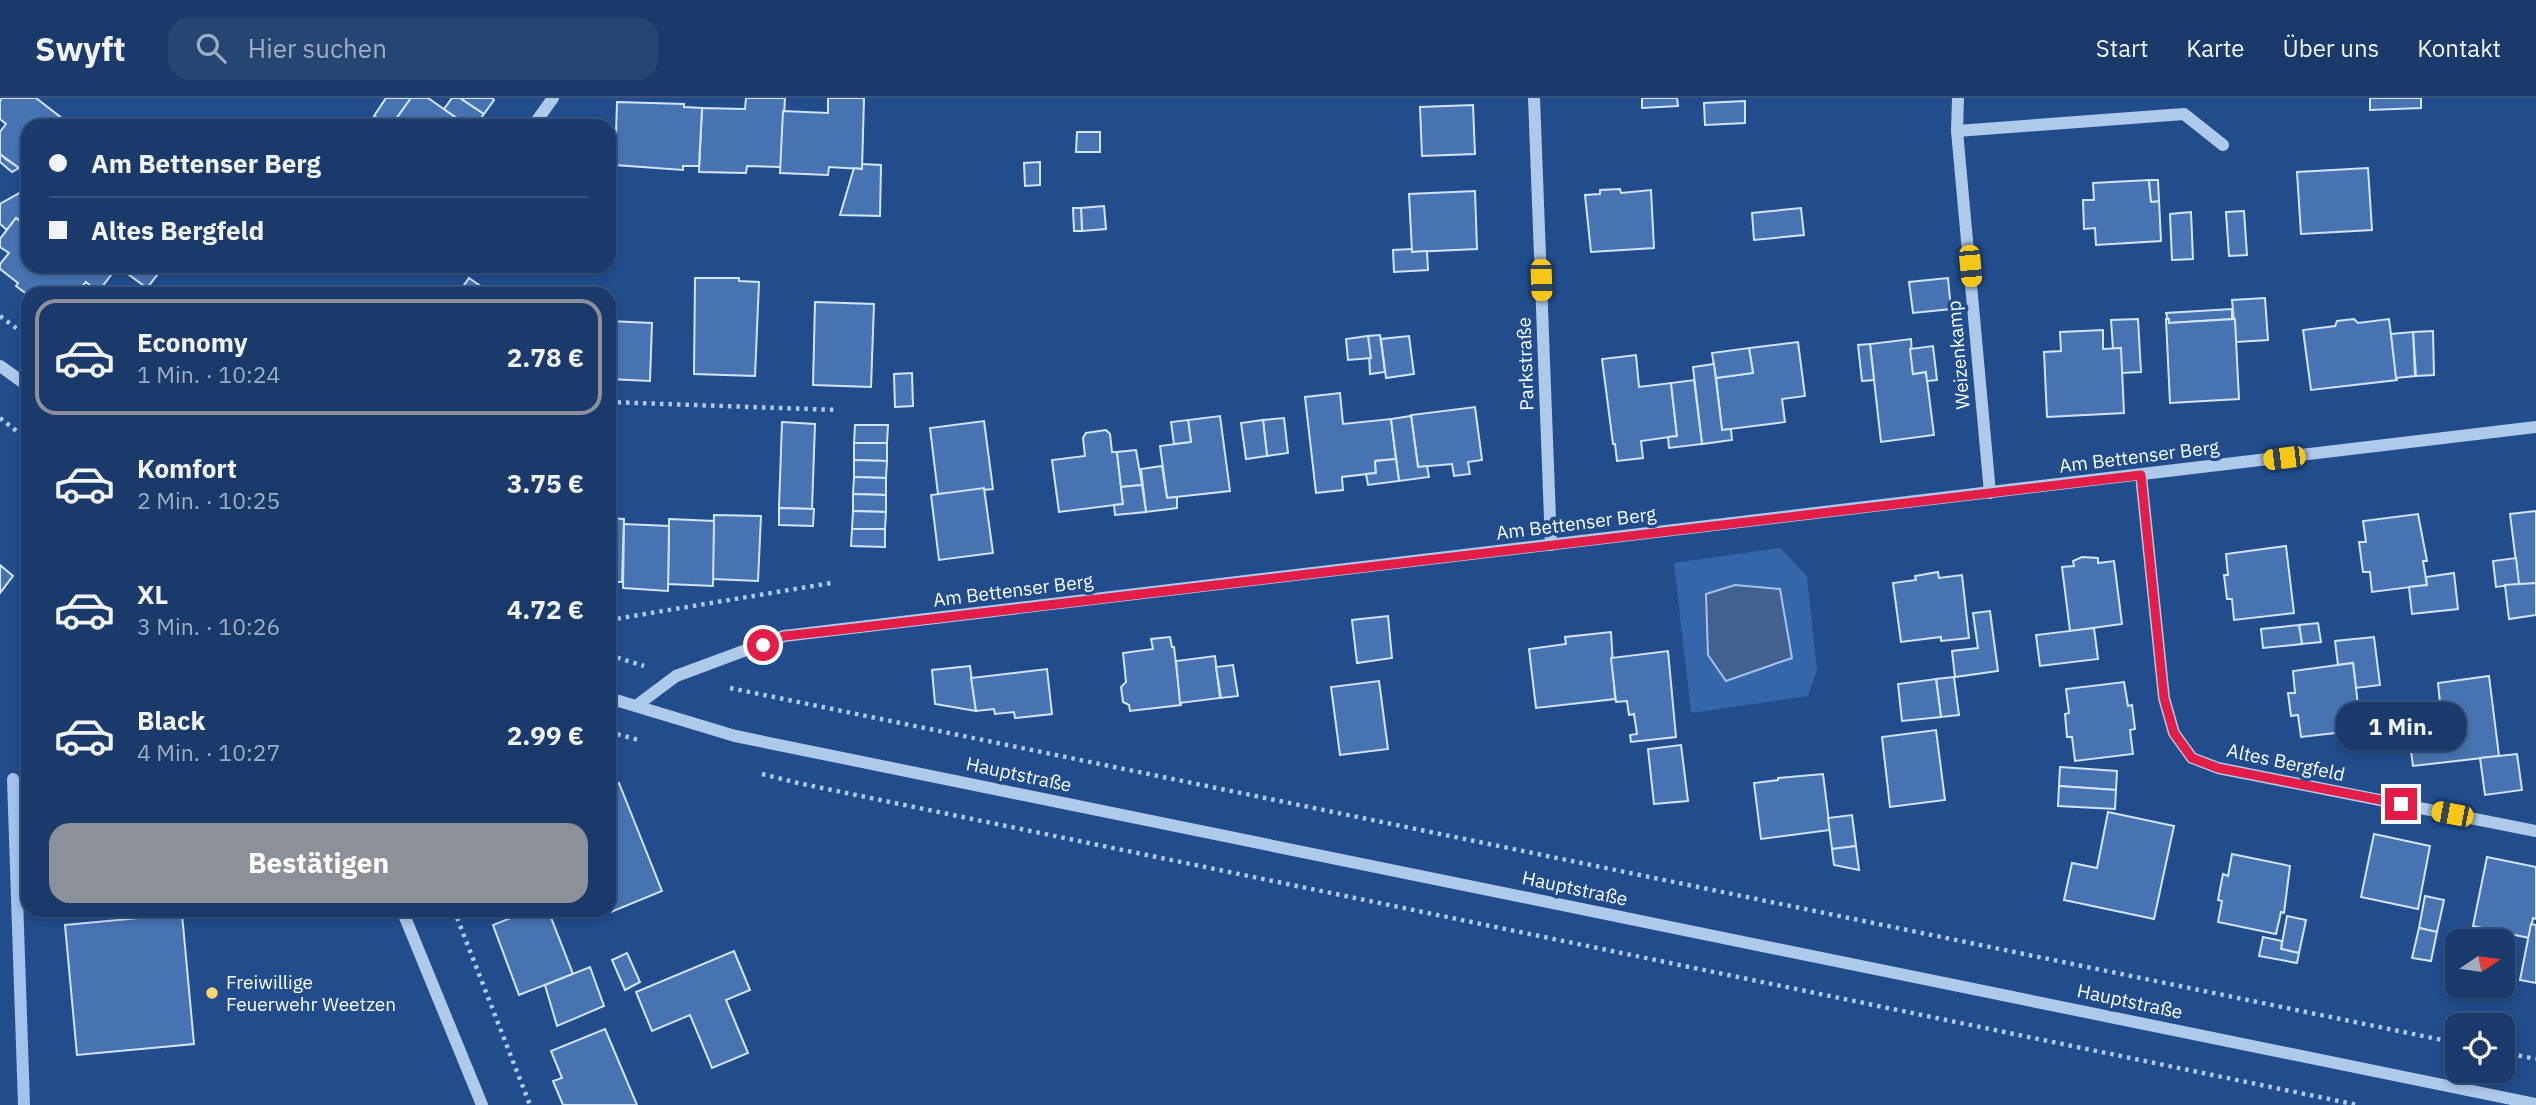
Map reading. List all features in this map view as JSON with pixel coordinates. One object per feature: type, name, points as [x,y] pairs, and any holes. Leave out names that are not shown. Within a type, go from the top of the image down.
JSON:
[{"type":"street","points":[[538,119],[553,98]]},
{"type":"street","name":"Parkstraße","points":[[1534,98],[1551,545]]},
{"type":"street","name":"Weizenkamp","points":[[1958,98],[1957,131],[1990,493]]},
{"type":"street","points":[[1957,131],[2184,114],[2223,145]]},
{"type":"street","points":[[0,366],[21,382]]},
{"type":"street","name":"Am Bettenser Berg","points":[[636,706],[676,676],[784,636],[2536,428]]},
{"type":"street","name":"Altes Bergfeld","points":[[2141,475],[2164,698],[2174,733],[2192,758],[2218,768],[2536,831]]},
{"type":"street","name":"Hauptstraße","points":[[616,700],[735,736],[2536,1104]]},
{"type":"street","points":[[405,917],[482,1105]]},
{"type":"path","points":[[0,316],[21,332]]},
{"type":"path","points":[[616,402],[837,410]]},
{"type":"path","points":[[0,418],[21,434]]},
{"type":"path","points":[[616,619],[831,583]]},
{"type":"path","points":[[616,657],[676,676]]},
{"type":"path","points":[[727,687],[2445,1041]]},
{"type":"path","points":[[798,783],[2358,1105]]},
{"type":"path","points":[[457,917],[530,1105]]},
{"type":"path","points":[[2515,1055],[2536,1059]]},
{"type":"shaded area","points":[[1780,548],[1807,576],[1817,670],[1808,696],[1691,713],[1674,563]]},
{"type":"shaded area","points":[[1735,585],[1780,589],[1792,658],[1726,681],[1708,655],[1706,594]]},
{"type":"building","points":[[2,98],[36,98],[63,119],[21,119],[19,168],[0,154],[0,132],[6,124],[0,119]]},
{"type":"building","points":[[386,98],[411,98],[396,119],[379,119],[374,116]]},
{"type":"building","points":[[411,98],[428,98],[458,119],[396,119]]},
{"type":"building","points":[[452,98],[460,98],[484,114],[480,119],[458,119],[444,109]]},
{"type":"building","points":[[460,98],[492,98],[494,100],[484,114]]},
{"type":"building","points":[[746,98],[785,98],[781,167],[747,166],[746,173],[699,172],[702,108],[745,109]]},
{"type":"building","points":[[828,98],[864,98],[862,169],[829,167],[828,175],[780,173],[783,111],[828,113]]},
{"type":"building","points":[[1642,98],[1677,98],[1678,106],[1642,108]]},
{"type":"building","points":[[2370,98],[2421,98],[2421,108],[2370,110]]},
{"type":"building","points":[[1745,101],[1745,123],[1705,125],[1704,103]]},
{"type":"building","points":[[617,102],[684,104],[684,107],[702,108],[699,166],[683,166],[683,170],[616,165]]},
{"type":"building","points":[[1473,105],[1475,154],[1422,156],[1420,107]]},
{"type":"building","points":[[1077,132],[1100,132],[1100,152],[1076,152]]},
{"type":"building","points":[[0,154],[19,168],[12,172],[0,162]]},
{"type":"building","points":[[1040,162],[1040,185],[1025,186],[1024,163]]},
{"type":"building","points":[[862,164],[881,165],[880,216],[840,215],[854,168],[862,169]]},
{"type":"building","points":[[2368,168],[2372,230],[2301,234],[2297,172]]},
{"type":"building","points":[[2149,180],[2151,202],[2159,201],[2161,241],[2096,245],[2095,228],[2084,229],[2083,200],[2094,200],[2093,183]]},
{"type":"building","points":[[2149,180],[2158,180],[2159,201],[2151,202]]},
{"type":"building","points":[[1620,189],[1621,193],[1651,190],[1654,248],[1591,252],[1585,195],[1600,194],[1600,190]]},
{"type":"building","points":[[1475,191],[1477,249],[1412,252],[1409,194]]},
{"type":"building","points":[[21,192],[21,222],[16,218],[7,230],[0,224],[0,204]]},
{"type":"building","points":[[1104,206],[1106,229],[1082,231],[1081,208]]},
{"type":"building","points":[[1073,208],[1081,208],[1082,231],[1074,231]]},
{"type":"building","points":[[1801,208],[1804,235],[1754,240],[1752,213]]},
{"type":"building","points":[[2244,211],[2247,255],[2229,256],[2226,212]]},
{"type":"building","points":[[2191,212],[2193,259],[2172,260],[2170,214]]},
{"type":"building","points":[[16,218],[21,222],[21,273],[113,273],[102,287],[92,287],[86,282],[82,287],[21,287],[21,290],[16,286],[18,283],[0,269],[0,264],[9,253],[0,247],[0,239]]},
{"type":"building","points":[[1412,249],[1412,252],[1427,251],[1428,270],[1394,272],[1393,250]]},
{"type":"building","points":[[127,273],[159,273],[146,287]]},
{"type":"building","points":[[469,278],[482,287],[463,287]]},
{"type":"building","points":[[695,278],[739,278],[739,281],[759,282],[755,376],[694,374]]},
{"type":"building","points":[[1948,278],[1951,309],[1913,313],[1909,282]]},
{"type":"building","points":[[2265,298],[2268,340],[2236,342],[2232,300]]},
{"type":"building","points":[[815,302],[874,304],[871,387],[813,385]]},
{"type":"building","points":[[2232,309],[2232,319],[2169,323],[2166,313]]},
{"type":"building","points":[[2138,319],[2141,372],[2121,373],[2121,348],[2113,349],[2111,320]]},
{"type":"building","points":[[2166,319],[2169,319],[2169,323],[2235,319],[2239,399],[2170,403]]},
{"type":"building","points":[[2354,319],[2358,323],[2389,319],[2397,380],[2311,390],[2303,330],[2335,326],[2337,321]]},
{"type":"building","points":[[616,321],[652,323],[650,381],[616,379]]},
{"type":"building","points":[[2103,330],[2103,349],[2121,348],[2124,413],[2047,417],[2044,352],[2061,351],[2060,332]]},
{"type":"building","points":[[2433,331],[2434,375],[2416,376],[2413,332]]},
{"type":"building","points":[[2413,332],[2415,376],[2396,378],[2391,334]]},
{"type":"building","points":[[1380,335],[1385,372],[1370,374],[1368,336]]},
{"type":"building","points":[[1368,336],[1371,358],[1348,360],[1346,339]]},
{"type":"building","points":[[1409,336],[1414,374],[1386,378],[1381,339]]},
{"type":"building","points":[[1911,339],[1913,374],[1926,372],[1934,435],[1881,442],[1870,344]]},
{"type":"building","points":[[1798,342],[1805,396],[1782,399],[1785,422],[1722,430],[1716,378],[1753,373],[1749,348]]},
{"type":"building","points":[[1870,344],[1874,380],[1862,381],[1858,345]]},
{"type":"building","points":[[1933,346],[1937,380],[1927,381],[1926,372],[1913,374],[1910,349]]},
{"type":"building","points":[[1749,348],[1753,373],[1716,378],[1712,353]]},
{"type":"building","points":[[1636,355],[1639,387],[1671,383],[1677,436],[1641,441],[1643,458],[1617,461],[1602,359]]},
{"type":"building","points":[[1714,364],[1722,430],[1731,429],[1732,440],[1702,444],[1693,367]]},
{"type":"building","points":[[912,373],[913,406],[895,407],[894,374]]},
{"type":"building","points":[[1694,380],[1702,444],[1669,448],[1668,437],[1677,436],[1671,383]]},
{"type":"building","points":[[1340,393],[1343,424],[1391,419],[1396,459],[1375,461],[1376,473],[1342,477],[1343,490],[1316,493],[1305,397]]},
{"type":"building","points":[[1475,407],[1482,460],[1468,462],[1470,474],[1454,476],[1452,464],[1418,467],[1411,415]]},
{"type":"building","points":[[1220,416],[1230,491],[1167,498],[1160,446],[1191,442],[1188,420]]},
{"type":"building","points":[[1411,416],[1418,467],[1427,466],[1429,477],[1399,481],[1391,419]]},
{"type":"building","points":[[1284,418],[1288,453],[1267,456],[1263,420]]},
{"type":"building","points":[[1188,420],[1191,442],[1174,444],[1171,422]]},
{"type":"building","points":[[1263,420],[1267,456],[1246,459],[1241,423]]},
{"type":"building","points":[[984,421],[993,489],[938,494],[930,428]]},
{"type":"building","points":[[782,422],[815,424],[812,509],[779,508]]},
{"type":"building","points":[[855,425],[888,425],[887,443],[854,443]]},
{"type":"building","points":[[1106,430],[1110,434],[1112,452],[1117,452],[1123,504],[1059,512],[1052,460],[1085,456],[1083,438],[1086,433]]},
{"type":"building","points":[[854,443],[887,443],[887,461],[854,460]]},
{"type":"building","points":[[1136,450],[1142,485],[1121,487],[1117,452]]},
{"type":"building","points":[[1396,459],[1399,481],[1368,485],[1366,474],[1376,473],[1375,461]]},
{"type":"building","points":[[854,460],[887,461],[886,478],[854,477]]},
{"type":"building","points":[[1162,466],[1167,498],[1177,497],[1177,508],[1146,512],[1141,469]]},
{"type":"building","points":[[854,477],[886,478],[886,495],[853,494]]},
{"type":"building","points":[[1142,485],[1146,512],[1115,515],[1114,505],[1123,504],[1121,487]]},
{"type":"building","points":[[984,488],[993,553],[939,560],[931,495]]},
{"type":"building","points":[[853,494],[886,495],[886,512],[853,511]]},
{"type":"building","points":[[779,508],[814,509],[813,526],[779,525]]},
{"type":"building","points":[[853,511],[886,512],[885,529],[852,529]]},
{"type":"building","points":[[2536,511],[2536,583],[2519,586],[2510,514]]},
{"type":"building","points":[[2418,514],[2427,561],[2423,561],[2427,585],[2372,592],[2370,572],[2363,572],[2359,542],[2366,542],[2363,521]]},
{"type":"building","points":[[714,515],[761,516],[758,581],[712,579]]},
{"type":"building","points":[[616,518],[624,519],[622,582],[616,582]]},
{"type":"building","points":[[669,519],[714,521],[713,586],[668,584]]},
{"type":"building","points":[[624,524],[669,526],[668,591],[623,588]]},
{"type":"building","points":[[852,529],[885,529],[885,547],[851,546]]},
{"type":"building","points":[[2286,546],[2294,613],[2234,620],[2232,599],[2227,599],[2224,575],[2228,575],[2226,554]]},
{"type":"building","points":[[2082,557],[2098,558],[2098,563],[2114,561],[2122,624],[2070,631],[2062,567],[2074,566],[2073,561]]},
{"type":"building","points":[[2516,558],[2519,584],[2496,587],[2493,561]]},
{"type":"building","points":[[0,565],[13,576],[0,593]]},
{"type":"building","points":[[1938,572],[1939,578],[1962,575],[1969,638],[1941,641],[1941,637],[1901,642],[1893,583],[1916,580],[1915,576]]},
{"type":"building","points":[[2454,573],[2458,609],[2412,614],[2409,587],[2427,585],[2426,577]]},
{"type":"building","points":[[2536,583],[2536,615],[2509,619],[2505,585]]},
{"type":"building","points":[[1990,611],[1998,671],[1955,677],[1952,651],[1978,648],[1973,613]]},
{"type":"building","points":[[1388,616],[1392,658],[1357,663],[1352,620]]},
{"type":"building","points":[[2318,623],[2321,642],[2302,644],[2299,625]]},
{"type":"building","points":[[2299,625],[2302,644],[2263,648],[2261,629]]},
{"type":"building","points":[[2094,628],[2098,659],[2040,666],[2036,635]]},
{"type":"building","points":[[1611,632],[1615,699],[1536,708],[1529,649],[1566,644],[1565,637]]},
{"type":"building","points":[[1170,637],[1174,647],[1181,705],[1130,711],[1129,705],[1123,702],[1121,687],[1126,682],[1123,653],[1153,649],[1151,639]]},
{"type":"building","points":[[2374,637],[2380,685],[2356,688],[2353,663],[2338,665],[2335,641]]},
{"type":"building","points":[[1668,651],[1676,737],[1631,742],[1630,735],[1637,734],[1634,714],[1629,715],[1627,701],[1616,702],[1611,658]]},
{"type":"building","points":[[1215,656],[1220,698],[1180,703],[1176,661]]},
{"type":"building","points":[[2353,663],[2361,730],[2301,737],[2298,715],[2291,716],[2288,693],[2295,693],[2293,671]]},
{"type":"building","points":[[1233,665],[1238,696],[1221,698],[1216,667]]},
{"type":"building","points":[[970,666],[976,711],[935,704],[932,670]]},
{"type":"building","points":[[1047,669],[1052,714],[1015,718],[1014,712],[995,714],[994,709],[976,711],[971,678]]},
{"type":"building","points":[[2489,676],[2499,756],[2413,766],[2405,707],[2440,703],[2438,683]]},
{"type":"building","points":[[1954,677],[1959,715],[1941,717],[1936,679]]},
{"type":"building","points":[[1936,679],[1941,717],[1902,721],[1898,684]]},
{"type":"building","points":[[1379,681],[1388,749],[1340,755],[1331,687]]},
{"type":"building","points":[[2124,682],[2128,706],[2132,705],[2135,729],[2130,730],[2133,754],[2075,761],[2072,737],[2067,737],[2065,714],[2069,713],[2066,689]]},
{"type":"building","points":[[1936,730],[1945,800],[1890,807],[1882,737]]},
{"type":"building","points":[[1681,745],[1688,801],[1654,804],[1648,749]]},
{"type":"building","points":[[2517,754],[2522,790],[2485,795],[2480,758]]},
{"type":"building","points":[[2060,767],[2117,771],[2116,790],[2059,786]]},
{"type":"building","points":[[1823,774],[1830,830],[1761,839],[1754,783]]},
{"type":"building","points":[[619,783],[662,891],[616,910],[616,784]]},
{"type":"building","points":[[2059,786],[2116,790],[2115,809],[2058,806]]},
{"type":"building","points":[[2108,812],[2174,826],[2154,919],[2064,900],[2072,863],[2097,868]]},
{"type":"building","points":[[1852,815],[1856,846],[1832,849],[1828,818]]},
{"type":"building","points":[[2374,834],[2430,846],[2418,909],[2361,897]]},
{"type":"building","points":[[1856,846],[1859,870],[1834,865],[1832,849]]},
{"type":"building","points":[[2232,854],[2290,866],[2284,913],[2281,912],[2276,934],[2218,922],[2222,901],[2218,900],[2223,874],[2228,876]]},
{"type":"building","points":[[2487,857],[2536,867],[2536,919],[2533,918],[2529,938],[2515,935],[2515,929],[2473,926]]},
{"type":"building","points":[[2425,896],[2444,900],[2437,932],[2419,928]]},
{"type":"building","points":[[2287,916],[2306,920],[2299,953],[2281,949]]},
{"type":"building","points":[[150,917],[182,917],[194,1044],[77,1055],[65,925]]},
{"type":"building","points":[[513,917],[551,917],[573,974],[519,995],[493,925]]},
{"type":"building","points":[[2531,924],[2536,925],[2536,983],[2520,980]]},
{"type":"building","points":[[2419,928],[2437,932],[2431,961],[2412,958]]},
{"type":"building","points":[[2263,937],[2282,941],[2281,949],[2299,953],[2297,963],[2259,956]]},
{"type":"building","points":[[734,951],[750,990],[726,1000],[748,1053],[712,1068],[690,1015],[652,1031],[636,992]]},
{"type":"building","points":[[627,953],[640,982],[625,990],[612,960]]},
{"type":"building","points":[[590,967],[604,1006],[557,1026],[545,985]]},
{"type":"building","points":[[605,1029],[637,1105],[563,1105],[553,1081],[562,1078],[551,1051]]},
{"type":"waterway","points":[[13,779],[24,1105]]},
{"type":"place","name":"Freiwillige Feuerwehr Weetzen","points":[[212,993]]},
{"type":"route","points":[[763,645],[784,636],[2141,475],[2164,698],[2174,733],[2192,758],[2218,768],[2401,804]]}]
